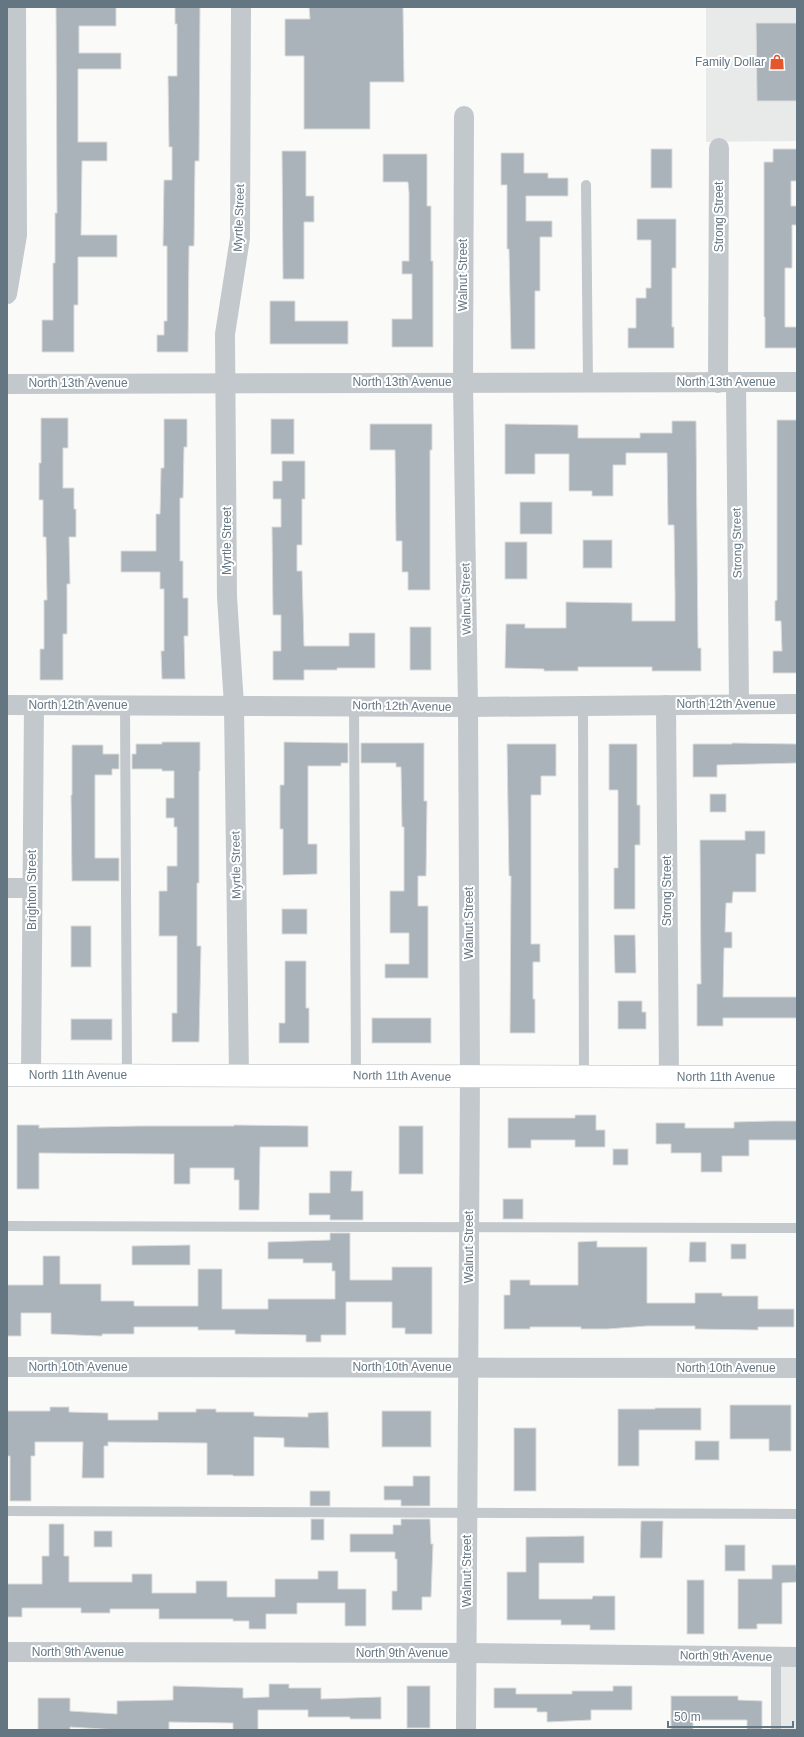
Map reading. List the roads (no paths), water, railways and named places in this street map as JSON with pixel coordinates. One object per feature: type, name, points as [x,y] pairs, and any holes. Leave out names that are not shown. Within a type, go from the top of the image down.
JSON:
[{"type":"street","points":[[7,294],[16,247],[12,188],[16,7]]},
{"type":"street","name":"Myrtle Street","points":[[239,1076],[234,705],[227,597],[226,321],[240,238],[240,7]]},
{"type":"street","name":"Walnut Street","points":[[464,116],[463,382],[468,707],[470,1077],[466,1730]]},
{"type":"street","name":"Strong Street","points":[[719,148],[739,704]]},
{"type":"street","name":"North 13th Avenue","points":[[7,384],[226,382],[797,382]]},
{"type":"street","name":"North 12th Avenue","points":[[7,705],[354,705],[468,707],[797,704]]},
{"type":"street","name":"Brighton Street","points":[[31,1075],[34,705]]},
{"type":"street","name":"Strong Street","points":[[666,705],[669,1077]]},
{"type":"street","points":[[7,888],[32,888]]},
{"type":"street","name":"North 11th Avenue","points":[[7,1075],[797,1077]]},
{"type":"street","name":"North 10th Avenue","points":[[7,1367],[797,1368]]},
{"type":"street","name":"North 9th Avenue","points":[[7,1652],[466,1653],[797,1657]]},
{"type":"lane","points":[[586,185],[588,382]]},
{"type":"lane","points":[[125,705],[127,1075]]},
{"type":"lane","points":[[354,705],[356,1075]]},
{"type":"lane","points":[[583,705],[584,1077]]},
{"type":"lane","points":[[7,1226],[797,1228]]},
{"type":"lane","points":[[7,1511],[467,1514],[797,1514]]},
{"type":"lane","points":[[776,1657],[776,1730]]},
{"type":"place","name":"Family Dollar","points":[[777,62]]}]
